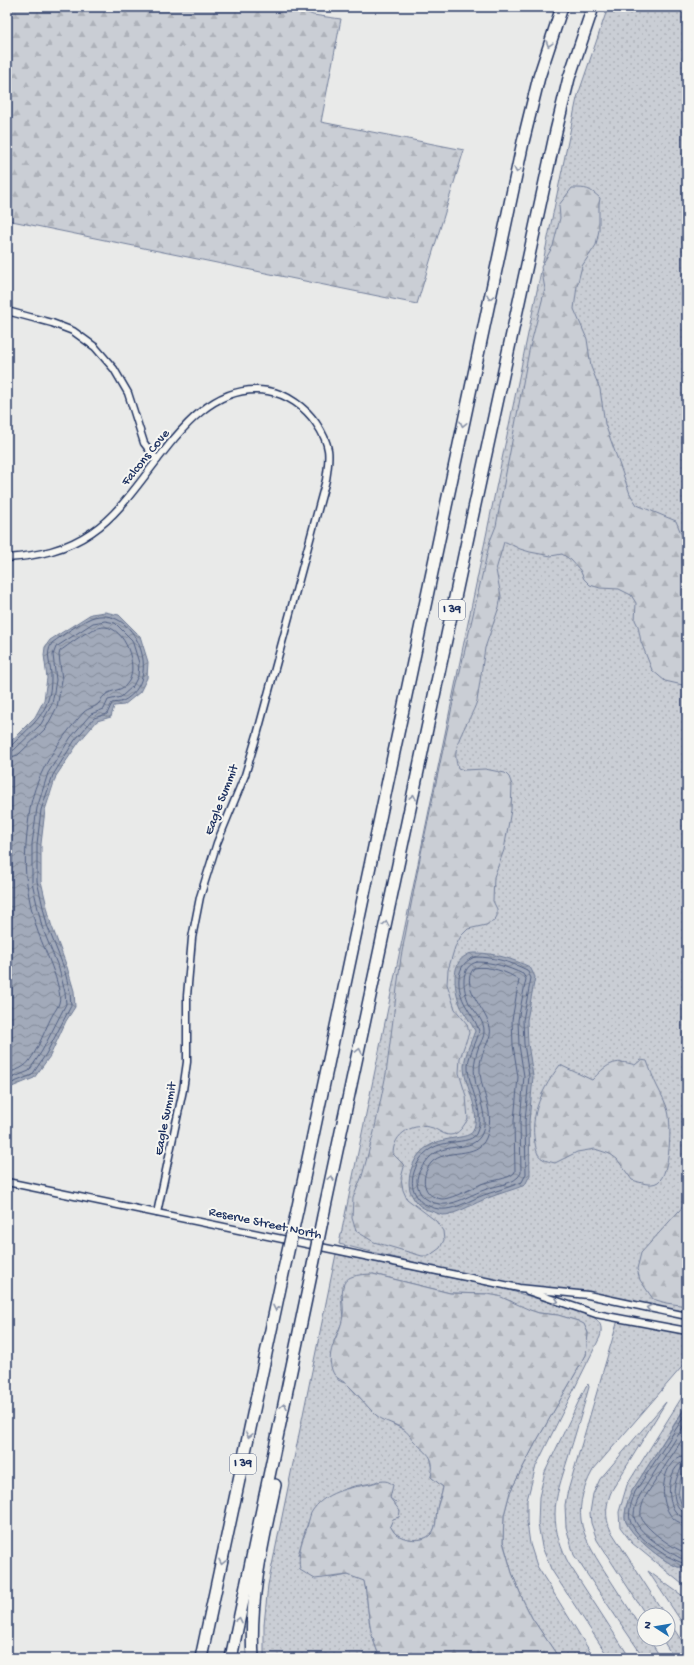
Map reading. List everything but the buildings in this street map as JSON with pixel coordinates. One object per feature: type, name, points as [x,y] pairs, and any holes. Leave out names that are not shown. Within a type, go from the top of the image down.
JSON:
[{"type":"highway","name":"I 39","points":[[201,1658],[523,142],[539,77],[562,7]]},
{"type":"highway","name":"I 39","points":[[231,1658],[323,1216],[556,131],[569,78],[593,7]]},
{"type":"highway","points":[[253,1658],[252,1633],[254,1600],[277,1472],[272,1458]]},
{"type":"street","points":[[7,311],[52,323],[73,331],[94,348],[114,369],[128,393],[144,443],[157,460]]},
{"type":"street","name":"Falcons Cove","points":[[7,558],[38,555],[73,544],[111,518],[187,425],[214,401],[228,394],[245,390],[263,390],[276,392],[303,408]]},
{"type":"street","name":"Eagle Summit","points":[[158,1213],[183,1090],[187,1062],[187,996],[192,938],[200,896],[218,843],[245,775],[326,480],[330,458],[326,441],[311,415],[303,408]]},
{"type":"street","name":"Reserve Street North","points":[[7,1182],[519,1288],[588,1295],[687,1316]]},
{"type":"street","name":"Reserve Street North","points":[[519,1288],[596,1314],[687,1331]]},
{"type":"green space","points":[[7,7],[294,7],[313,15],[341,19],[321,122],[464,150],[417,304],[7,220]]},
{"type":"green space","points":[[608,7],[687,7],[687,1316],[619,1302],[519,1288],[339,1244],[577,98]]},
{"type":"green space","points":[[572,188],[588,189],[600,198],[599,230],[596,245],[582,266],[577,286],[574,309],[587,339],[591,367],[600,389],[605,424],[630,494],[637,505],[676,521],[687,548],[687,686],[665,681],[652,670],[641,642],[638,626],[635,620],[636,603],[631,595],[619,589],[600,588],[590,585],[571,560],[562,554],[551,556],[530,552],[504,542],[496,570],[501,596],[499,607],[485,648],[477,701],[458,742],[456,750],[458,768],[464,770],[485,769],[505,773],[509,777],[512,785],[511,810],[504,850],[494,877],[493,901],[497,909],[497,916],[494,921],[486,925],[468,929],[461,936],[455,947],[448,970],[447,984],[455,1009],[467,1024],[469,1033],[460,1058],[459,1073],[466,1096],[468,1119],[461,1129],[453,1135],[446,1134],[433,1128],[412,1128],[401,1135],[397,1140],[393,1154],[404,1167],[401,1178],[403,1190],[407,1199],[436,1221],[443,1231],[444,1240],[440,1248],[429,1256],[422,1256],[374,1242],[356,1231],[352,1218],[353,1198],[362,1176],[374,1132],[386,1074],[401,957],[420,858],[455,693],[490,541],[496,526],[529,351],[545,289],[541,267],[553,246],[560,218],[559,205]]},
{"type":"green space","points":[[641,1060],[647,1061],[666,1105],[669,1118],[669,1149],[665,1170],[658,1182],[648,1184],[632,1180],[617,1159],[610,1154],[595,1149],[577,1152],[555,1163],[539,1156],[536,1148],[534,1133],[536,1112],[543,1092],[560,1065],[592,1080],[602,1070],[611,1064],[621,1062],[635,1065]]},
{"type":"green space","points":[[687,1202],[687,1306],[666,1303],[653,1299],[640,1280],[637,1269],[641,1253]]},
{"type":"green space","points":[[336,1254],[505,1289],[585,1313],[596,1319],[600,1325],[600,1337],[536,1466],[527,1500],[527,1522],[530,1544],[537,1566],[594,1658],[559,1658],[532,1618],[523,1600],[512,1573],[503,1541],[504,1515],[510,1492],[536,1442],[586,1355],[588,1333],[584,1325],[578,1321],[557,1315],[539,1313],[519,1307],[511,1301],[487,1294],[450,1293],[373,1274],[341,1295],[343,1320],[334,1341],[338,1380],[347,1384],[376,1415],[408,1432],[430,1456],[433,1469],[431,1477],[443,1487],[437,1508],[435,1528],[428,1537],[419,1540],[404,1538],[396,1534],[390,1526],[396,1503],[390,1498],[391,1492],[378,1481],[358,1485],[337,1492],[319,1504],[309,1521],[298,1555],[331,1578],[348,1575],[364,1580],[370,1628],[380,1658],[264,1658],[264,1625],[268,1585]]},
{"type":"green space","points":[[373,1274],[450,1293],[487,1294],[499,1296],[539,1313],[558,1315],[584,1324],[588,1333],[586,1355],[536,1442],[510,1492],[504,1515],[503,1542],[512,1573],[532,1618],[559,1658],[380,1658],[370,1628],[364,1581],[348,1575],[315,1579],[300,1570],[300,1550],[311,1513],[316,1506],[330,1495],[346,1489],[385,1481],[393,1485],[390,1498],[400,1511],[399,1517],[393,1519],[390,1526],[395,1533],[404,1538],[419,1540],[428,1537],[435,1528],[436,1524],[437,1509],[443,1487],[431,1477],[432,1464],[429,1456],[408,1433],[400,1427],[376,1415],[353,1389],[339,1379],[332,1370],[330,1361],[331,1353],[343,1315],[342,1296],[344,1284],[351,1277],[356,1275]]},
{"type":"green space","points":[[618,1320],[683,1334],[687,1339],[687,1361],[593,1470],[585,1486],[581,1500],[580,1514],[586,1539],[592,1551],[636,1620],[636,1646],[574,1555],[566,1527],[565,1505]]},
{"type":"green space","points":[[588,1384],[589,1387],[557,1494],[555,1514],[557,1534],[569,1564],[630,1658],[609,1658],[551,1569],[542,1547],[538,1524],[539,1497],[545,1472]]},
{"type":"green space","points":[[687,1389],[687,1404],[632,1491],[627,1504],[625,1518],[632,1531],[655,1553],[671,1564],[678,1567],[687,1568],[687,1587],[632,1543],[620,1527],[619,1512],[627,1485]]},
{"type":"green space","points":[[666,1402],[612,1490],[608,1500],[607,1510],[607,1521],[611,1531],[660,1607],[641,1607],[597,1540],[591,1523],[590,1513],[593,1494],[600,1479]]},
{"type":"green space","points":[[687,1467],[687,1511],[679,1495],[679,1484]]},
{"type":"green space","points":[[648,1571],[687,1599],[687,1630],[676,1613],[676,1607],[672,1607]]},
{"type":"green space","points":[[676,1632],[687,1649],[687,1655],[683,1658],[674,1658],[667,1647],[676,1647]]},
{"type":"green space","points":[[637,1647],[654,1647],[661,1658],[644,1658]]},
{"type":"water","points":[[105,612],[119,615],[140,636],[148,662],[147,678],[140,692],[124,705],[114,706],[111,717],[97,721],[79,742],[56,776],[45,810],[41,844],[41,881],[51,924],[74,991],[75,1007],[66,1021],[50,1056],[34,1078],[7,1089],[7,745],[35,717],[44,700],[47,678],[44,655],[45,647],[50,640],[91,614]]},
{"type":"water","points":[[471,953],[497,955],[530,967],[535,977],[527,1020],[528,1044],[533,1076],[529,1122],[530,1175],[525,1185],[493,1196],[459,1211],[442,1215],[426,1209],[417,1203],[412,1196],[409,1178],[417,1157],[425,1149],[434,1143],[463,1137],[473,1131],[475,1123],[474,1107],[464,1066],[475,1031],[461,1007],[455,979],[456,971],[461,959]]},
{"type":"water","points":[[687,1405],[687,1467],[681,1477],[678,1495],[681,1503],[687,1511],[687,1568],[678,1567],[671,1564],[655,1553],[632,1531],[625,1518],[627,1504],[632,1491]]}]
